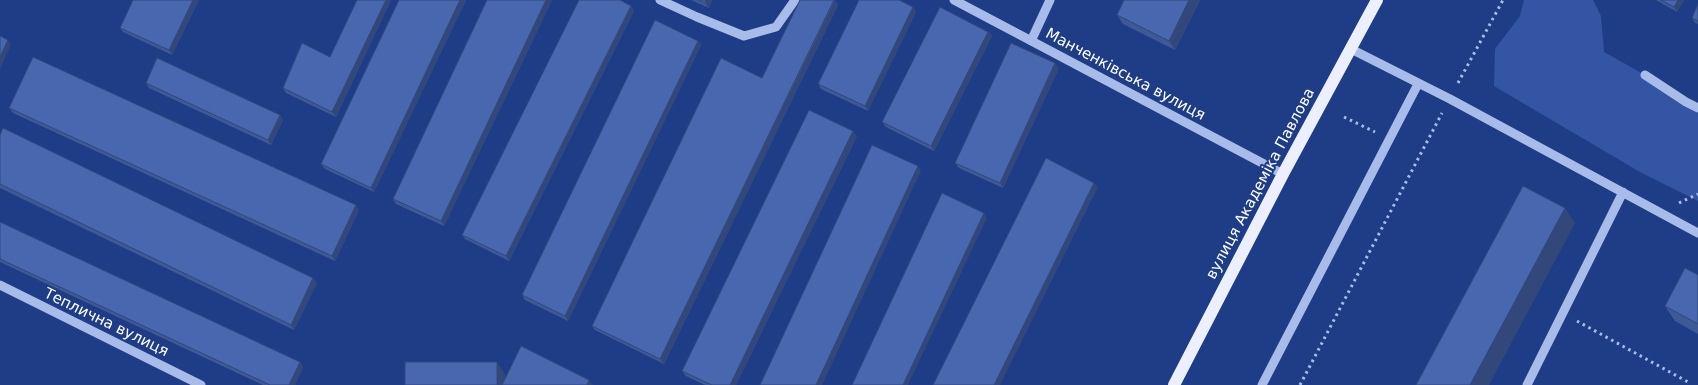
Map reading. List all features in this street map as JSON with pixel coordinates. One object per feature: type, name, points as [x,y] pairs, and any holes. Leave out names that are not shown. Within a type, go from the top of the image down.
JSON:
[{"type":"main road","name":"вулиця Академіка Павлова","points":[[1174,385],[1283,174],[1377,0]]},
{"type":"street","points":[[660,0],[744,36],[776,27],[795,0]]},
{"type":"street","name":"Манченківська вулиця","points":[[954,0],[1283,174]]},
{"type":"street","points":[[1031,40],[1050,0]]},
{"type":"street","points":[[1351,49],[1450,99],[1698,233]]},
{"type":"street","points":[[1645,75],[1698,108]]},
{"type":"street","points":[[1262,385],[1418,84]]},
{"type":"street","points":[[1528,385],[1623,192]]},
{"type":"street","name":"Теплична вулиця","points":[[0,285],[200,385]]},
{"type":"path","points":[[1300,385],[1504,0]]},
{"type":"path","points":[[1344,117],[1389,139]]},
{"type":"path","points":[[1563,313],[1688,382],[1688,385]]},
{"type":"shaded area","points":[[1524,0],[1593,0],[1601,16],[1604,52],[1698,108],[1698,201],[1640,172],[1494,86],[1495,49],[1520,16]]},
{"type":"building","points":[[133,0],[193,0],[169,50],[120,28]]},
{"type":"building","points":[[357,0],[386,0],[332,112],[283,88],[302,43],[330,57]]},
{"type":"building","points":[[399,0],[460,0],[371,188],[321,164]]},
{"type":"building","points":[[487,0],[546,0],[441,221],[393,199]]},
{"type":"building","points":[[579,0],[620,0],[631,6],[506,256],[462,235]]},
{"type":"building","points":[[800,0],[834,0],[660,359],[592,326],[721,58],[762,78]]},
{"type":"building","points":[[859,0],[899,0],[913,7],[865,106],[818,84]]},
{"type":"building","points":[[1124,0],[1189,0],[1169,41],[1117,15]]},
{"type":"building","points":[[1661,0],[1678,0],[1674,7]]},
{"type":"building","points":[[1698,4],[1698,21],[1692,18]]},
{"type":"building","points":[[940,7],[988,32],[931,146],[882,122]]},
{"type":"building","points":[[655,20],[698,41],[565,316],[522,295]]},
{"type":"building","points":[[0,36],[8,40],[0,57]]},
{"type":"building","points":[[1011,43],[1055,63],[1000,183],[955,163]]},
{"type":"building","points":[[33,57],[356,205],[332,256],[9,108]]},
{"type":"building","points":[[157,58],[280,115],[268,140],[146,83]]},
{"type":"building","points":[[809,110],[853,131],[730,385],[712,385],[682,371]]},
{"type":"building","points":[[3,128],[313,278],[291,325],[0,184],[0,135]]},
{"type":"building","points":[[872,145],[918,166],[816,385],[760,385]]},
{"type":"building","points":[[1046,158],[1094,183],[994,385],[933,385]]},
{"type":"building","points":[[1523,186],[1565,208],[1470,385],[1416,385]]},
{"type":"building","points":[[942,193],[984,213],[903,385],[852,385]]},
{"type":"building","points":[[0,222],[300,362],[289,385],[270,385],[0,259]]},
{"type":"building","points":[[1685,268],[1698,275],[1698,324],[1665,306]]},
{"type":"building","points":[[521,346],[589,380],[587,385],[502,385]]},
{"type":"building","points":[[405,362],[497,362],[497,385],[405,385]]}]
